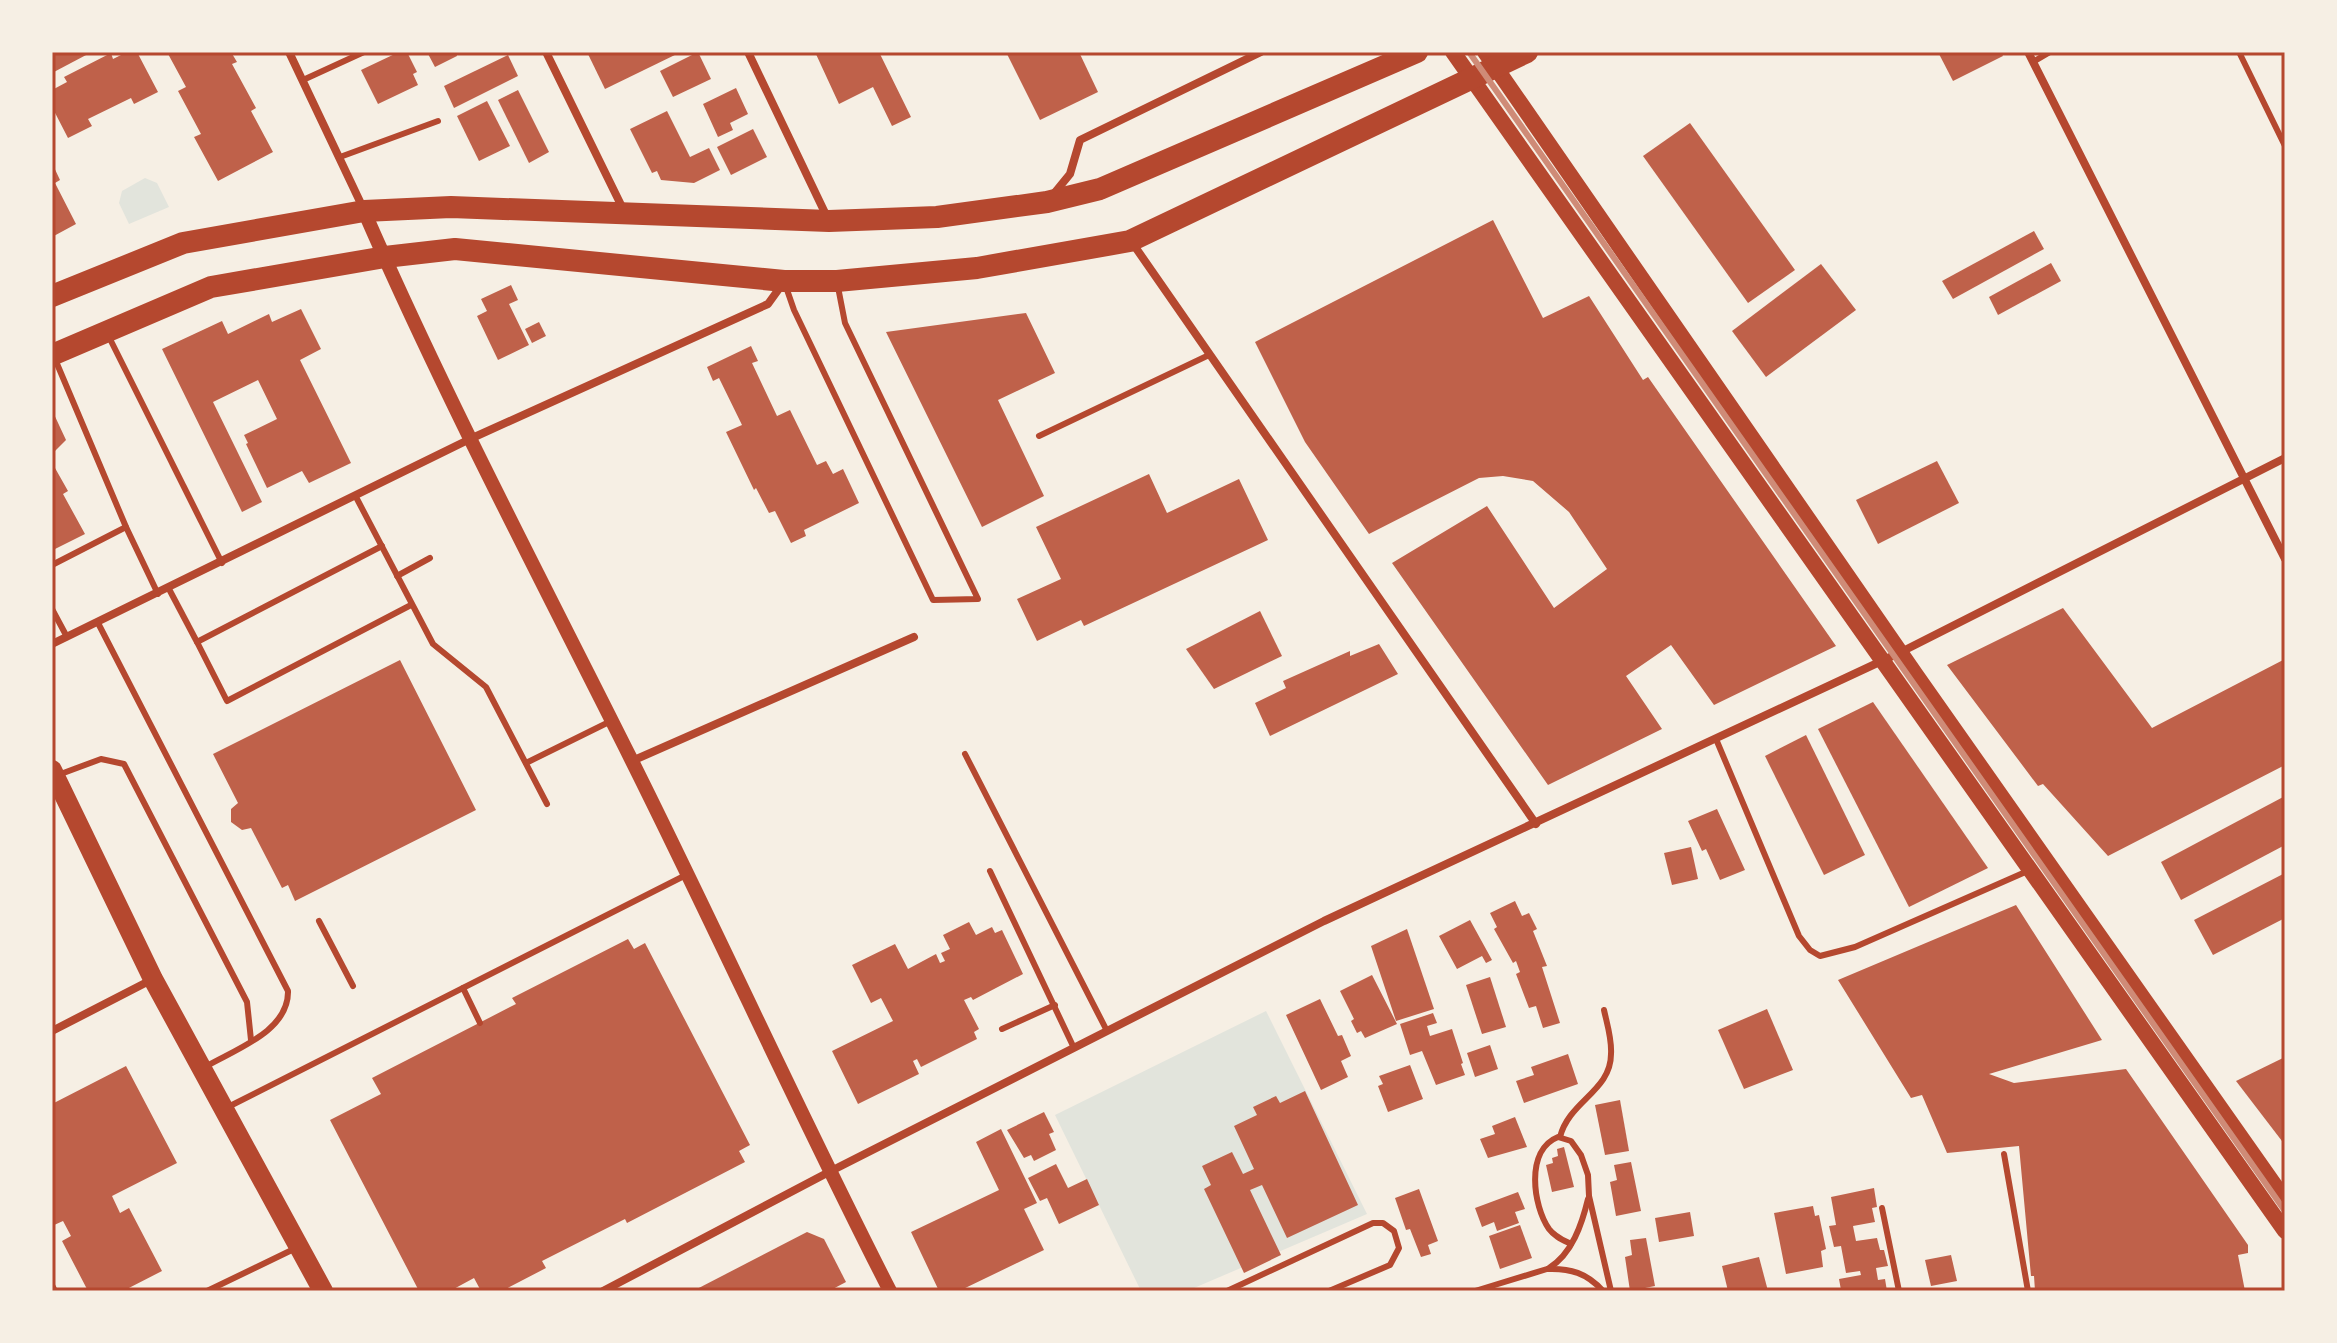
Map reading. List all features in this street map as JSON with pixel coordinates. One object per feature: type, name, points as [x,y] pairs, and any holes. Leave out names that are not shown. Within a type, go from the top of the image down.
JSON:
[{"type":"highway","points":[[52,296],[183,243],[364,211],[451,207],[829,221],[937,217],[1047,202],[1100,189],[1417,52]]},
{"type":"highway","points":[[52,355],[211,287],[385,257],[455,249],[784,281],[837,281],[977,268],[1130,241],[1472,80],[1491,60],[1527,52]]},
{"type":"main road","points":[[1453,52],[2285,1231]]},
{"type":"main road","points":[[1491,60],[2285,1200]]},
{"type":"main road","points":[[54,773],[153,979],[323,1291]]},
{"type":"street","points":[[289,52],[470,439],[632,761],[829,1172],[890,1291]]},
{"type":"street","points":[[546,52],[626,214]]},
{"type":"street","points":[[748,52],[829,221]]},
{"type":"street","points":[[1047,202],[1070,174],[1080,140],[1261,52]]},
{"type":"street","points":[[2028,52],[2285,559]]},
{"type":"street","points":[[1130,241],[1536,824]]},
{"type":"street","points":[[52,644],[470,439],[768,304],[784,281]]},
{"type":"street","points":[[603,1291],[829,1172],[1324,921],[1901,652],[2285,458]]},
{"type":"street","points":[[632,761],[914,637]]},
{"type":"street","points":[[52,1031],[153,979]]},
{"type":"lane","points":[[303,80],[364,52]]},
{"type":"lane","points":[[2033,62],[2050,52]]},
{"type":"lane","points":[[2239,52],[2285,146]]},
{"type":"lane","points":[[340,157],[438,121]]},
{"type":"lane","points":[[784,281],[794,310],[933,600],[978,599],[845,323],[837,281]]},
{"type":"lane","points":[[106,332],[222,563]]},
{"type":"lane","points":[[52,355],[158,594]]},
{"type":"lane","points":[[1039,436],[1209,355]]},
{"type":"lane","points":[[356,497],[433,644],[486,687],[547,804]]},
{"type":"lane","points":[[52,565],[126,527]]},
{"type":"lane","points":[[197,642],[382,546]]},
{"type":"lane","points":[[397,576],[430,558]]},
{"type":"lane","points":[[169,589],[227,701],[411,605]]},
{"type":"lane","points":[[52,609],[67,637]]},
{"type":"lane","points":[[98,623],[288,991],[288,1003],[278,1022],[202,1069]]},
{"type":"lane","points":[[526,763],[611,721]]},
{"type":"lane","points":[[1716,739],[1799,936],[1810,950],[1820,956],[1855,947],[2030,870]]},
{"type":"lane","points":[[965,754],[1107,1031]]},
{"type":"lane","points":[[54,773],[101,759],[124,764],[247,1002],[251,1040]]},
{"type":"lane","points":[[990,871],[1074,1048]]},
{"type":"lane","points":[[224,1109],[686,875]]},
{"type":"lane","points":[[319,921],[353,986]]},
{"type":"lane","points":[[463,988],[480,1023]]},
{"type":"lane","points":[[1002,1029],[1055,1005]]},
{"type":"lane","points":[[1560,1137],[1570,1114],[1600,1085],[1610,1066],[1611,1045],[1604,1010]]},
{"type":"lane","points":[[1571,1244],[1557,1237],[1547,1226],[1535,1184],[1542,1150],[1550,1140],[1560,1137],[1571,1141],[1581,1155],[1588,1175],[1589,1196],[1611,1291]]},
{"type":"lane","points":[[2004,1154],[2028,1291]]},
{"type":"lane","points":[[1475,1291],[1547,1269],[1560,1260],[1571,1244],[1589,1196]]},
{"type":"lane","points":[[1882,1208],[1899,1291]]},
{"type":"lane","points":[[1227,1291],[1373,1223],[1383,1223],[1394,1231],[1399,1248],[1390,1265],[1329,1291]]},
{"type":"lane","points":[[207,1291],[299,1246]]},
{"type":"lane","points":[[1547,1269],[1575,1271],[1603,1291]]},
{"type":"lane","points":[[52,1285],[55,1291]]},
{"type":"shaded area","points":[[145,178],[157,183],[169,207],[129,224],[119,203],[122,191]]},
{"type":"shaded area","points":[[1266,1011],[1367,1214],[1187,1291],[1141,1291],[1055,1115]]},
{"type":"building","points":[[52,52],[87,52],[88,54],[52,73]]},
{"type":"building","points":[[127,52],[137,52],[158,92],[134,104],[131,98],[88,119],[92,126],[68,138],[52,107],[52,90],[67,82],[64,77],[111,53],[113,59]]},
{"type":"building","points":[[167,52],[231,52],[237,62],[232,64],[256,108],[251,111],[273,152],[218,181],[194,137],[201,134],[178,91],[186,87]]},
{"type":"building","points":[[399,52],[407,52],[417,72],[413,74],[418,85],[378,104],[361,70]]},
{"type":"building","points":[[427,52],[456,52],[457,56],[435,67]]},
{"type":"building","points":[[587,52],[681,52],[605,89]]},
{"type":"building","points":[[698,52],[711,79],[673,97],[660,71]]},
{"type":"building","points":[[815,52],[879,52],[911,117],[892,126],[873,87],[839,104]]},
{"type":"building","points":[[1006,52],[1079,52],[1098,92],[1040,120]]},
{"type":"building","points":[[1938,52],[2001,52],[2003,56],[1953,81]]},
{"type":"building","points":[[508,55],[518,76],[454,108],[444,86]]},
{"type":"building","points":[[736,88],[748,114],[730,123],[733,130],[718,137],[703,104]]},
{"type":"building","points":[[518,90],[549,152],[529,163],[498,100]]},
{"type":"building","points":[[487,101],[510,146],[479,161],[457,116]]},
{"type":"building","points":[[667,111],[690,157],[709,148],[720,170],[694,183],[661,180],[657,171],[652,173],[630,129]]},
{"type":"building","points":[[1690,123],[1795,270],[1748,303],[1643,156]]},
{"type":"building","points":[[753,129],[767,157],[731,175],[717,147]]},
{"type":"building","points":[[52,163],[60,180],[55,183],[76,224],[52,237]]},
{"type":"building","points":[[1493,220],[1543,318],[1589,296],[1643,380],[1648,377],[1836,646],[1714,705],[1671,645],[1626,676],[1662,729],[1548,785],[1392,563],[1487,506],[1554,608],[1607,569],[1569,512],[1533,481],[1503,476],[1479,478],[1369,534],[1305,442],[1255,342]]},
{"type":"building","points":[[2034,231],[2044,249],[1953,299],[1942,281]]},
{"type":"building","points":[[2051,263],[2061,281],[1998,315],[1989,297]]},
{"type":"building","points":[[1821,264],[1856,310],[1766,377],[1732,331]]},
{"type":"building","points":[[511,285],[518,300],[509,304],[529,345],[498,360],[477,316],[487,311],[481,299]]},
{"type":"building","points":[[301,309],[321,349],[300,360],[351,463],[309,483],[302,471],[267,488],[244,435],[277,419],[258,380],[213,402],[262,502],[242,512],[162,349],[222,321],[228,334],[269,314],[272,322]]},
{"type":"building","points":[[1026,313],[1055,373],[998,400],[1044,496],[982,527],[886,332]]},
{"type":"building","points":[[539,322],[546,336],[532,343],[525,329]]},
{"type":"building","points":[[751,346],[758,361],[752,363],[777,416],[790,410],[817,465],[826,461],[833,474],[843,469],[859,503],[804,530],[806,536],[791,543],[775,511],[769,513],[756,488],[754,490],[726,432],[742,425],[719,378],[713,381],[707,367]]},
{"type":"building","points":[[52,410],[66,440],[52,454]]},
{"type":"building","points":[[1937,461],[1959,503],[1878,544],[1856,500]]},
{"type":"building","points":[[52,468],[55,468],[68,491],[63,494],[85,534],[55,549],[52,543]]},
{"type":"building","points":[[1149,474],[1167,513],[1239,479],[1268,540],[1084,626],[1081,620],[1037,641],[1017,599],[1061,579],[1036,527]]},
{"type":"building","points":[[2063,608],[2152,728],[2285,659],[2285,765],[2108,856],[2043,784],[2038,786],[1947,665]]},
{"type":"building","points":[[1260,611],[1282,656],[1214,689],[1186,649]]},
{"type":"building","points":[[1379,644],[1398,674],[1270,736],[1255,703],[1286,688],[1283,681],[1350,651],[1350,656]]},
{"type":"building","points":[[400,660],[476,810],[295,901],[288,885],[282,888],[251,828],[242,830],[231,822],[231,809],[238,803],[213,754]]},
{"type":"building","points":[[1873,702],[1988,868],[1909,907],[1818,729]]},
{"type":"building","points":[[1806,735],[1865,855],[1824,875],[1765,756]]},
{"type":"building","points":[[2285,796],[2285,845],[2181,900],[2161,862]]},
{"type":"building","points":[[1717,809],[1745,870],[1720,880],[1706,849],[1702,851],[1688,821]]},
{"type":"building","points":[[1691,847],[1698,879],[1672,885],[1664,853]]},
{"type":"building","points":[[2285,873],[2285,918],[2213,955],[2194,920]]},
{"type":"building","points":[[1515,901],[1522,916],[1529,913],[1537,929],[1533,931],[1547,966],[1542,967],[1560,1023],[1543,1028],[1536,1006],[1529,1008],[1516,974],[1520,972],[1516,961],[1513,963],[1494,929],[1497,927],[1490,913]]},
{"type":"building","points":[[2016,905],[2102,1040],[1989,1074],[2014,1083],[2126,1069],[2248,1245],[2248,1253],[2238,1255],[2245,1291],[2035,1291],[2019,1146],[1947,1153],[1922,1095],[1911,1098],[1838,980]]},
{"type":"building","points":[[1470,920],[1492,960],[1486,963],[1482,956],[1457,969],[1439,936]]},
{"type":"building","points":[[969,922],[976,935],[992,927],[995,933],[1002,930],[1023,974],[973,1000],[971,997],[964,1000],[979,1029],[974,1032],[977,1039],[921,1067],[917,1059],[913,1061],[919,1074],[858,1104],[832,1051],[893,1021],[881,998],[871,1003],[852,965],[895,944],[908,969],[936,954],[940,963],[945,961],[941,953],[950,949],[943,935]]},
{"type":"building","points":[[1407,929],[1434,1009],[1396,1021],[1371,946]]},
{"type":"building","points":[[628,939],[634,949],[645,943],[750,1145],[739,1151],[745,1162],[627,1223],[625,1219],[542,1261],[546,1268],[502,1291],[481,1291],[474,1278],[450,1291],[419,1291],[330,1120],[381,1094],[372,1078],[516,1004],[512,998]]},
{"type":"building","points":[[1372,975],[1397,1024],[1365,1038],[1361,1031],[1357,1033],[1351,1021],[1354,1019],[1340,991]]},
{"type":"building","points":[[1490,977],[1506,1027],[1482,1034],[1466,985]]},
{"type":"building","points":[[1320,999],[1351,1056],[1341,1061],[1348,1077],[1321,1090],[1286,1015]]},
{"type":"building","points":[[1767,1009],[1793,1070],[1744,1089],[1718,1030]]},
{"type":"building","points":[[1433,1013],[1437,1023],[1427,1026],[1430,1036],[1452,1029],[1465,1075],[1436,1085],[1422,1051],[1410,1055],[1400,1024]]},
{"type":"building","points":[[1490,1045],[1498,1069],[1475,1077],[1467,1053]]},
{"type":"building","points":[[1568,1054],[1578,1084],[1524,1103],[1516,1081],[1534,1075],[1531,1067]]},
{"type":"building","points":[[2285,1057],[2285,1145],[2236,1081]]},
{"type":"building","points":[[1410,1065],[1423,1099],[1388,1112],[1378,1086],[1383,1084],[1379,1076]]},
{"type":"building","points":[[126,1066],[177,1163],[112,1196],[120,1213],[129,1208],[162,1271],[123,1291],[88,1291],[62,1241],[71,1236],[63,1221],[52,1226],[52,1104]]},
{"type":"building","points":[[1305,1091],[1358,1205],[1287,1238],[1262,1185],[1250,1190],[1281,1255],[1244,1273],[1204,1189],[1211,1185],[1202,1166],[1232,1152],[1243,1174],[1254,1169],[1234,1126],[1257,1115],[1253,1107],[1276,1096],[1280,1103]]},
{"type":"building","points":[[1620,1100],[1629,1151],[1605,1155],[1595,1105]]},
{"type":"building","points":[[1044,1112],[1054,1132],[1049,1134],[1056,1150],[1034,1161],[1031,1155],[1024,1158],[1007,1130]]},
{"type":"building","points":[[1515,1117],[1527,1147],[1488,1158],[1480,1139],[1495,1134],[1492,1126]]},
{"type":"building","points":[[1001,1129],[1037,1203],[1024,1209],[1044,1250],[959,1291],[939,1291],[911,1232],[999,1190],[976,1142]]},
{"type":"building","points":[[1564,1147],[1574,1187],[1552,1192],[1546,1165],[1553,1163],[1552,1158],[1558,1156],[1557,1149]]},
{"type":"building","points":[[1631,1162],[1641,1211],[1616,1216],[1610,1182],[1617,1180],[1614,1165]]},
{"type":"building","points":[[1056,1164],[1068,1188],[1087,1179],[1099,1205],[1059,1224],[1047,1198],[1040,1201],[1028,1178]]},
{"type":"building","points":[[1874,1188],[1877,1207],[1872,1208],[1875,1222],[1853,1226],[1856,1241],[1877,1238],[1880,1250],[1884,1250],[1888,1266],[1876,1268],[1878,1280],[1885,1279],[1887,1291],[1841,1290],[1839,1279],[1861,1275],[1860,1271],[1846,1273],[1841,1246],[1834,1247],[1829,1226],[1836,1225],[1831,1197]]},
{"type":"building","points":[[1419,1189],[1438,1241],[1428,1245],[1431,1254],[1421,1257],[1410,1229],[1406,1230],[1395,1198]]},
{"type":"building","points":[[1518,1192],[1525,1209],[1515,1212],[1519,1223],[1497,1231],[1494,1222],[1482,1227],[1475,1208]]},
{"type":"building","points":[[1813,1206],[1815,1216],[1819,1215],[1826,1249],[1821,1251],[1823,1267],[1786,1274],[1774,1213]]},
{"type":"building","points":[[1690,1212],[1694,1236],[1659,1242],[1655,1218]]},
{"type":"building","points":[[1520,1225],[1532,1258],[1500,1269],[1489,1236]]},
{"type":"building","points":[[807,1232],[824,1239],[846,1282],[829,1291],[693,1291]]},
{"type":"building","points":[[1646,1238],[1655,1286],[1630,1291],[1625,1257],[1632,1255],[1630,1240]]},
{"type":"building","points":[[1951,1255],[1957,1281],[1931,1286],[1925,1260]]},
{"type":"building","points":[[1759,1257],[1768,1291],[1728,1291],[1722,1266]]},
{"type":"railway","points":[[1469,52],[2285,1211]]}]
